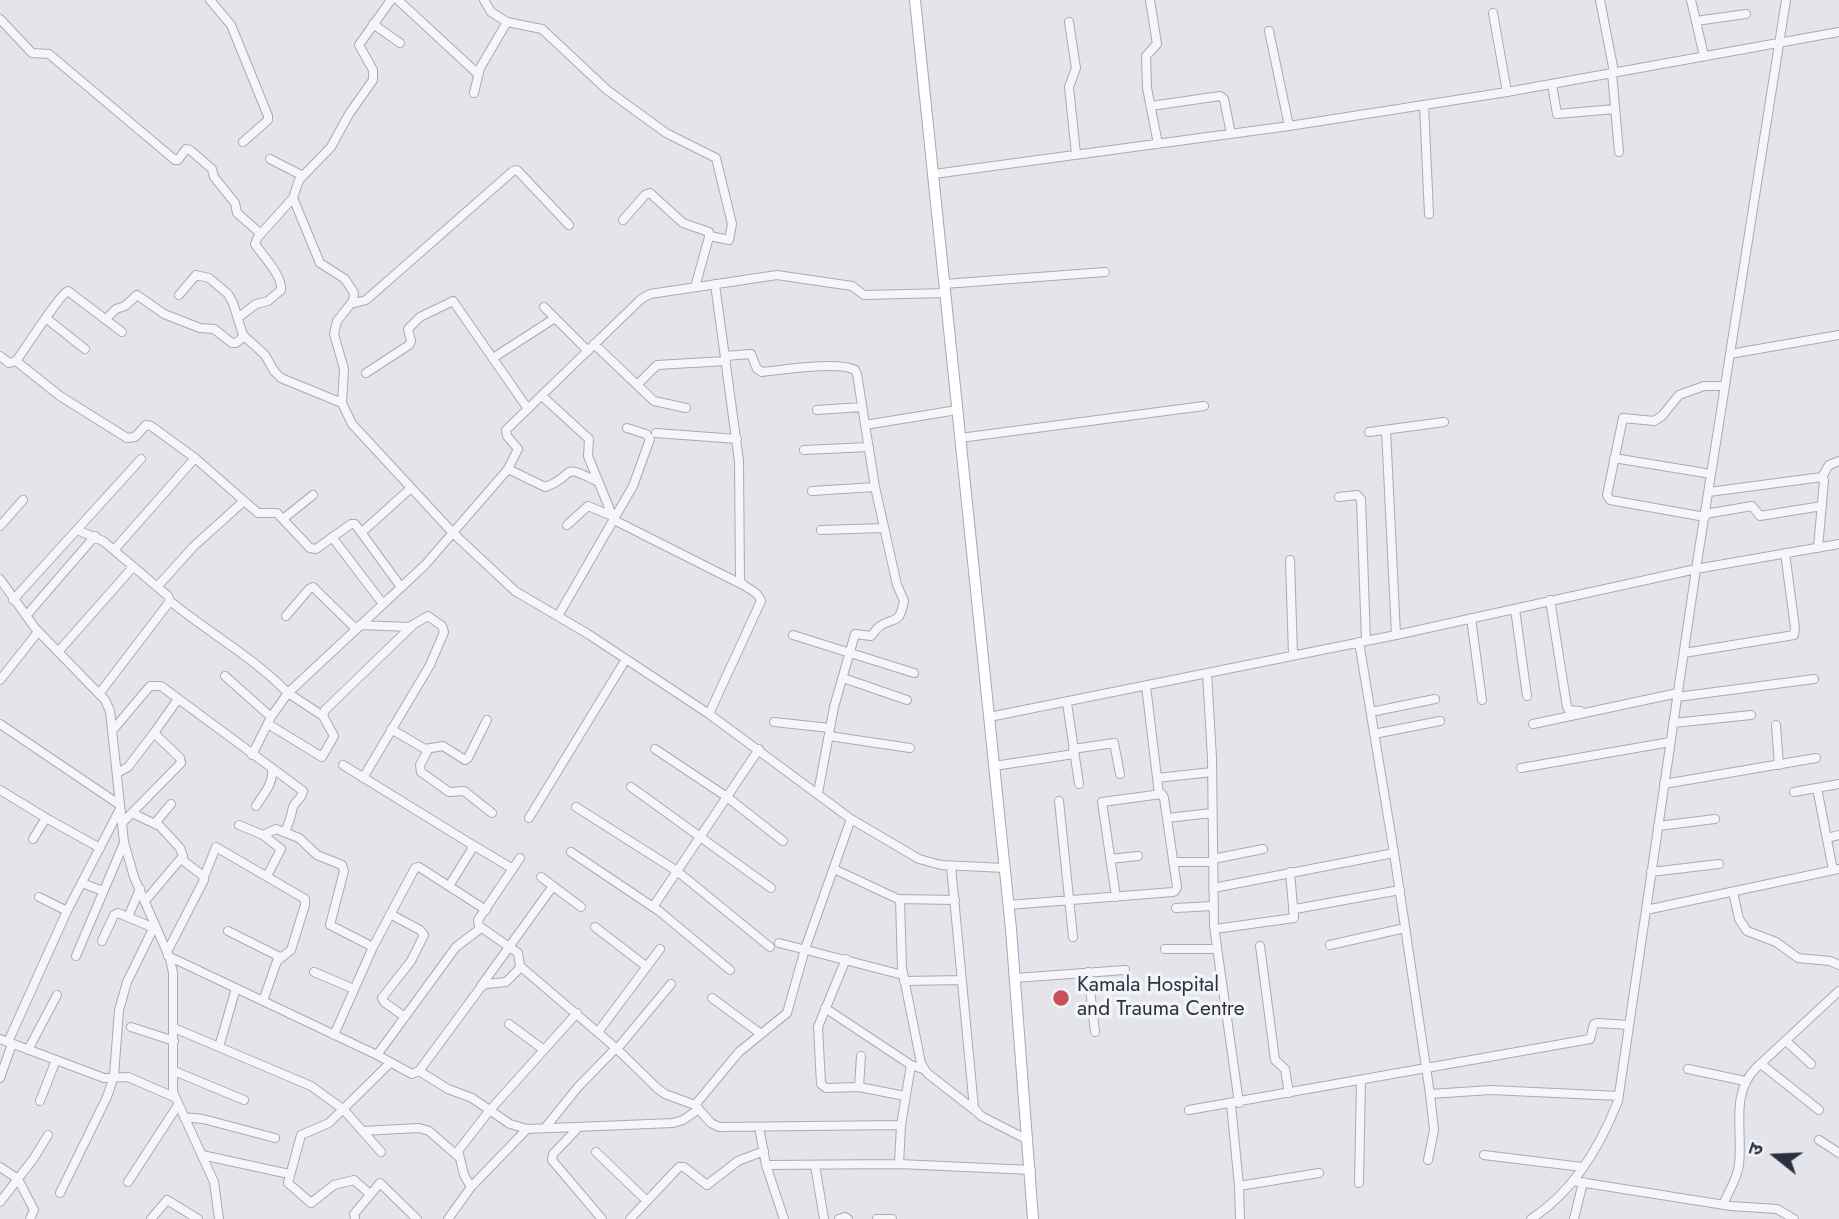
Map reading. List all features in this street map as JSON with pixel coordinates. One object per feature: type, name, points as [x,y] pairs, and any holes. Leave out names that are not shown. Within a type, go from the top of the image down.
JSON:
[{"type":"main road","points":[[915,0],[1005,868],[1033,1219]]},
{"type":"street","points":[[211,0],[231,25],[268,116],[268,120],[243,142]]},
{"type":"street","points":[[239,317],[256,304],[268,301],[282,287],[269,260],[255,244],[293,198],[296,185],[303,176],[331,147],[349,114],[373,80],[373,70],[359,45],[391,0]]},
{"type":"street","points":[[398,0],[478,74]]},
{"type":"street","points":[[484,0],[491,12],[507,22],[542,30],[607,90],[666,133],[716,158],[733,226],[729,240],[710,236],[706,231],[680,220],[650,193],[645,195],[623,220]]},
{"type":"street","points":[[1150,0],[1157,41],[1156,46],[1146,56],[1147,88],[1158,144]]},
{"type":"street","points":[[1600,0],[1613,72],[1619,152]]},
{"type":"street","points":[[1690,0],[1704,56]]},
{"type":"street","points":[[1531,1219],[1555,1202],[1573,1181],[1606,1132],[1619,1096],[1696,569],[1779,43],[1788,1]]},
{"type":"street","points":[[1493,13],[1507,92]]},
{"type":"street","points":[[1696,21],[1746,14]]},
{"type":"street","points":[[0,19],[32,53],[49,54],[175,160],[186,149],[190,150],[212,169],[214,177],[235,203],[237,213],[261,234]]},
{"type":"street","points":[[474,93],[483,62],[507,22]]},
{"type":"street","points":[[1069,22],[1076,68],[1069,87],[1076,154]]},
{"type":"street","points":[[373,24],[400,43]]},
{"type":"street","points":[[1269,30],[1289,126]]},
{"type":"street","points":[[934,174],[1289,126],[1507,92],[1839,32]]},
{"type":"street","points":[[1552,84],[1557,114],[1615,108]]},
{"type":"street","points":[[1150,106],[1220,96],[1224,99],[1231,134]]},
{"type":"street","points":[[1424,105],[1429,214]]},
{"type":"street","points":[[270,159],[303,176]]},
{"type":"street","points":[[351,304],[366,300],[515,170],[569,225]]},
{"type":"street","points":[[293,198],[320,263],[345,279],[354,293],[351,304],[335,327],[344,369],[342,403],[345,413],[352,425],[453,533],[515,591],[709,714],[851,819],[919,859],[951,866],[1005,868]]},
{"type":"street","points":[[695,287],[710,236]]},
{"type":"street","points":[[252,755],[288,692],[431,559],[508,469],[518,449],[507,436],[506,430],[645,296],[777,275],[855,286],[864,295],[1105,272]]},
{"type":"street","points":[[179,295],[196,275],[202,275],[228,294],[244,336],[265,355],[281,378],[342,403]]},
{"type":"street","points":[[715,284],[737,439],[740,575],[743,585]]},
{"type":"street","points":[[0,356],[9,363],[16,360],[47,319],[61,295],[68,291],[122,332]]},
{"type":"street","points":[[106,319],[137,295],[164,314],[200,328],[214,329],[232,343],[244,336]]},
{"type":"street","points":[[366,373],[409,345],[411,341],[408,329],[413,322],[452,301],[528,409]]},
{"type":"street","points":[[544,307],[649,397],[660,404],[685,408]]},
{"type":"street","points":[[493,358],[555,318]]},
{"type":"street","points":[[47,319],[85,349]]},
{"type":"street","points":[[1730,354],[1839,335]]},
{"type":"street","points":[[637,386],[657,365],[751,354],[757,369],[762,372],[814,367],[853,368],[857,374],[875,487],[897,585],[904,598],[897,619],[880,626],[873,634],[855,634],[829,732],[818,793]]},
{"type":"street","points":[[16,360],[60,396],[127,438],[135,437],[149,424],[195,458],[260,514],[275,512],[312,550],[351,524],[356,525],[401,587]]},
{"type":"street","points":[[1725,386],[1704,386],[1679,396],[1662,416],[1654,421],[1623,418],[1608,499],[1705,515],[1752,506],[1760,516],[1822,506]]},
{"type":"street","points":[[542,396],[589,439],[588,456],[613,518]]},
{"type":"street","points":[[960,438],[1204,406]]},
{"type":"street","points":[[817,410],[862,407]]},
{"type":"street","points":[[865,425],[957,410]]},
{"type":"street","points":[[1369,432],[1444,422]]},
{"type":"street","points":[[558,617],[633,486],[650,439],[646,434],[627,428]]},
{"type":"street","points":[[1386,430],[1396,635]]},
{"type":"street","points":[[656,433],[737,439]]},
{"type":"street","points":[[804,450],[869,447]]},
{"type":"street","points":[[114,550],[195,458]]},
{"type":"street","points":[[1614,458],[1711,474]]},
{"type":"street","points":[[13,600],[141,459]]},
{"type":"street","points":[[1818,548],[1824,480],[1822,477],[1829,465],[1839,461]]},
{"type":"street","points":[[508,469],[545,487],[574,470],[598,482]]},
{"type":"street","points":[[1709,492],[1822,477]]},
{"type":"street","points":[[812,491],[875,487]]},
{"type":"street","points":[[362,532],[411,488]]},
{"type":"street","points":[[283,519],[313,495]]},
{"type":"street","points":[[1339,497],[1357,495],[1361,499],[1363,641],[1374,734],[1430,1094],[1434,1130],[1428,1160]]},
{"type":"street","points":[[0,526],[23,500]]},
{"type":"street","points":[[157,587],[194,546],[244,501]]},
{"type":"street","points":[[567,525],[588,506],[743,585],[759,596],[759,609],[709,714]]},
{"type":"street","points":[[821,530],[884,527]]},
{"type":"street","points":[[77,530],[95,536],[114,550],[201,626],[237,648],[267,671],[288,692],[323,716],[334,736],[322,757],[270,720],[225,676]]},
{"type":"street","points":[[26,616],[95,536]]},
{"type":"street","points":[[332,537],[383,604]]},
{"type":"street","points":[[989,717],[1396,635],[1696,569],[1839,544]]},
{"type":"street","points":[[1684,653],[1794,635],[1784,553]]},
{"type":"street","points":[[1290,560],[1293,655]]},
{"type":"street","points":[[58,652],[133,567]]},
{"type":"street","points":[[0,579],[38,632],[99,694],[110,711],[128,861],[168,954],[175,986],[173,1070],[176,1101],[214,1182],[219,1219]]},
{"type":"street","points":[[286,616],[313,587],[358,627],[414,625]]},
{"type":"street","points":[[1550,600],[1567,707],[1569,710],[1579,710],[1581,714]]},
{"type":"street","points":[[99,694],[170,601]]},
{"type":"street","points":[[1515,609],[1527,696]]},
{"type":"street","points":[[323,716],[325,710],[424,617],[432,617],[442,626],[443,636],[430,665],[363,778]]},
{"type":"street","points":[[1471,618],[1482,700]]},
{"type":"street","points":[[0,680],[38,632]]},
{"type":"street","points":[[793,635],[914,673]]},
{"type":"street","points":[[529,818],[626,659]]},
{"type":"street","points":[[1207,673],[1212,772],[1213,906],[1235,1103],[1240,1219]]},
{"type":"street","points":[[842,678],[907,700]]},
{"type":"street","points":[[1533,724],[1677,695],[1814,679]]},
{"type":"street","points":[[113,731],[153,684],[161,686],[303,793],[294,805],[293,815],[285,832]]},
{"type":"street","points":[[1008,905],[1175,891],[1177,887],[1164,798],[1159,794],[1146,686]]},
{"type":"street","points":[[117,773],[128,767],[178,699]]},
{"type":"street","points":[[1371,712],[1435,699]]},
{"type":"street","points":[[1067,703],[1079,785]]},
{"type":"street","points":[[1673,723],[1751,715]]},
{"type":"street","points":[[391,729],[428,750],[443,746],[462,759],[467,759],[487,720]]},
{"type":"street","points":[[1374,734],[1440,721]]},
{"type":"street","points":[[774,722],[910,748]]},
{"type":"street","points":[[0,724],[120,807]]},
{"type":"street","points":[[1776,725],[1779,765]]},
{"type":"street","points":[[122,823],[181,763],[180,758],[154,733]]},
{"type":"street","points":[[994,765],[1114,743],[1120,774]]},
{"type":"street","points":[[1521,768],[1670,743]]},
{"type":"street","points":[[655,749],[727,797],[783,841]]},
{"type":"street","points":[[428,750],[420,765],[421,772],[449,792],[464,791],[492,813]]},
{"type":"street","points":[[653,907],[759,750]]},
{"type":"street","points":[[1664,785],[1816,758]]},
{"type":"street","points":[[342,765],[513,869]]},
{"type":"street","points":[[256,806],[269,786],[272,769]]},
{"type":"street","points":[[1157,778],[1212,772]]},
{"type":"street","points":[[1794,792],[1839,783]]},
{"type":"street","points":[[631,787],[771,888]]},
{"type":"street","points":[[1646,910],[1836,869],[1817,788]]},
{"type":"street","points":[[0,790],[100,848]]},
{"type":"street","points":[[1116,897],[1102,802],[1159,794]]},
{"type":"street","points":[[1059,801],[1073,937]]},
{"type":"street","points":[[157,825],[159,817],[171,804]]},
{"type":"street","points":[[0,1078],[7,1042],[67,911],[120,807]]},
{"type":"street","points":[[576,807],[677,871],[770,947]]},
{"type":"street","points":[[132,813],[157,825],[183,852],[181,859],[145,901]]},
{"type":"street","points":[[1167,818],[1212,813]]},
{"type":"street","points":[[33,839],[46,818]]},
{"type":"street","points":[[419,1072],[448,1089],[472,1098],[510,1124],[527,1129],[673,1124],[683,1120],[697,1107],[739,1052],[789,1009],[805,949],[851,819]]},
{"type":"street","points":[[1658,826],[1715,819]]},
{"type":"street","points":[[239,825],[263,835],[281,849],[267,876]]},
{"type":"street","points":[[263,835],[272,829],[285,832],[299,838],[317,855],[342,865],[344,871],[330,925],[373,947]]},
{"type":"street","points":[[1827,838],[1839,835]]},
{"type":"street","points":[[76,956],[124,842]]},
{"type":"street","points":[[449,886],[472,845]]},
{"type":"street","points":[[168,954],[203,883],[216,846],[303,897],[305,901],[291,950],[280,957],[262,1001]]},
{"type":"street","points":[[1173,863],[1213,860],[1262,849]]},
{"type":"street","points":[[570,852],[653,907],[730,970]]},
{"type":"street","points":[[1213,888],[1394,853]]},
{"type":"street","points":[[1110,859],[1138,856]]},
{"type":"street","points":[[520,858],[478,920],[481,928],[518,953],[518,964],[521,967],[577,1013],[662,1092],[697,1107],[715,1126],[901,1125]]},
{"type":"street","points":[[181,859],[204,877]]},
{"type":"street","points":[[1651,872],[1719,864]]},
{"type":"street","points":[[951,866],[974,1108],[977,1112]]},
{"type":"street","points":[[334,1035],[373,947],[415,868],[419,867],[485,910]]},
{"type":"street","points":[[834,869],[900,899],[955,900]]},
{"type":"street","points":[[1215,929],[1292,920],[1295,917],[1290,872]]},
{"type":"street","points":[[541,877],[581,907]]},
{"type":"street","points":[[82,883],[103,891]]},
{"type":"street","points":[[168,954],[412,1074],[419,1072],[553,886]]},
{"type":"street","points":[[128,916],[140,889]]},
{"type":"street","points":[[1294,909],[1400,890]]},
{"type":"street","points":[[1733,891],[1739,919],[1747,930],[1776,942],[1798,958],[1830,961],[1839,965]]},
{"type":"street","points":[[39,897],[67,911]]},
{"type":"street","points":[[900,899],[904,978],[923,1069]]},
{"type":"street","points":[[1176,908],[1213,906]]},
{"type":"street","points":[[102,941],[116,914],[155,927]]},
{"type":"street","points":[[390,914],[420,930],[424,935],[414,956],[382,998],[405,1017]]},
{"type":"street","points":[[60,1193],[107,1097],[114,1076],[119,1010],[127,982],[155,927]]},
{"type":"street","points":[[595,927],[647,967]]},
{"type":"street","points":[[377,1055],[459,943],[481,928]]},
{"type":"street","points":[[1330,945],[1405,928]]},
{"type":"street","points":[[228,931],[280,957]]},
{"type":"street","points":[[779,943],[846,959],[904,978],[962,980]]},
{"type":"street","points":[[1260,946],[1275,1060],[1285,1069],[1289,1093]]},
{"type":"street","points":[[1166,948],[1217,949]]},
{"type":"street","points":[[598,1032],[660,949]]},
{"type":"street","points":[[846,959],[818,1027],[821,1084],[827,1088],[859,1087],[905,1096]]},
{"type":"street","points":[[481,987],[506,982],[521,967]]},
{"type":"street","points":[[1015,978],[1125,970]]},
{"type":"street","points":[[314,972],[354,989]]},
{"type":"street","points":[[1088,972],[1095,1032]]},
{"type":"street","points":[[545,1128],[578,1087],[671,984]]},
{"type":"street","points":[[219,1047],[236,988]]},
{"type":"street","points":[[1723,1205],[1739,1167],[1740,1100],[1745,1081],[1839,991]]},
{"type":"street","points":[[28,1050],[57,995]]},
{"type":"street","points":[[712,998],[761,1034]]},
{"type":"street","points":[[825,1008],[911,1065],[923,1069],[977,1112],[1028,1140]]},
{"type":"street","points":[[471,1187],[464,1175],[458,1151],[490,1110],[577,1013]]},
{"type":"street","points":[[1189,1110],[1590,1039],[1595,1023],[1629,1025]]},
{"type":"street","points":[[509,1024],[544,1049]]},
{"type":"street","points":[[131,1027],[174,1041]]},
{"type":"street","points":[[174,1028],[302,1081],[344,1109],[382,1152]]},
{"type":"street","points":[[1786,1041],[1811,1064]]},
{"type":"street","points":[[7,1042],[104,1078],[128,1077],[176,1101]]},
{"type":"street","points":[[859,1087],[861,1056]]},
{"type":"street","points":[[40,1101],[56,1060]]},
{"type":"street","points":[[370,1194],[354,1180],[334,1185],[314,1202],[309,1203],[290,1187],[289,1174],[301,1135],[324,1127],[390,1063]]},
{"type":"street","points":[[1760,1064],[1819,1110]]},
{"type":"street","points":[[899,1164],[901,1125],[911,1065]]},
{"type":"street","points":[[1688,1069],[1745,1081]]},
{"type":"street","points":[[173,1070],[244,1100]]},
{"type":"street","points":[[1359,1183],[1362,1080]]},
{"type":"street","points":[[1430,1094],[1491,1090],[1619,1096]]},
{"type":"street","points":[[128,1182],[176,1101]]},
{"type":"street","points":[[184,1117],[203,1119],[275,1138]]},
{"type":"street","points":[[579,1127],[553,1154],[552,1160],[602,1219]]},
{"type":"street","points":[[759,1127],[766,1165],[784,1219]]},
{"type":"street","points":[[448,1219],[471,1187],[527,1129]]},
{"type":"street","points":[[363,1131],[429,1130],[460,1158]]},
{"type":"street","points":[[0,1202],[48,1135]]},
{"type":"street","points":[[1819,1140],[1839,1153]]},
{"type":"street","points":[[630,1219],[679,1167],[684,1167],[706,1185],[740,1159],[764,1151]]},
{"type":"street","points":[[596,1152],[647,1201]]},
{"type":"street","points":[[202,1155],[289,1174]]},
{"type":"street","points":[[1484,1155],[1582,1167]]},
{"type":"street","points":[[815,1164],[824,1219]]},
{"type":"street","points":[[766,1165],[899,1164],[1031,1170]]},
{"type":"street","points":[[0,1167],[18,1179],[34,1210],[30,1219]]},
{"type":"street","points":[[1240,1186],[1319,1173]]},
{"type":"street","points":[[1573,1181],[1794,1219]]},
{"type":"street","points":[[1574,1219],[1583,1182]]},
{"type":"street","points":[[355,1219],[354,1214],[378,1184],[383,1184],[417,1219]]},
{"type":"street","points":[[151,1219],[167,1200],[198,1219]]},
{"type":"street","points":[[839,1219],[848,1219]]},
{"type":"street","points":[[877,1219],[892,1219]]},
{"type":"place","name":"Kamala Hospital and Trauma Centre","points":[[1061,998]]}]
